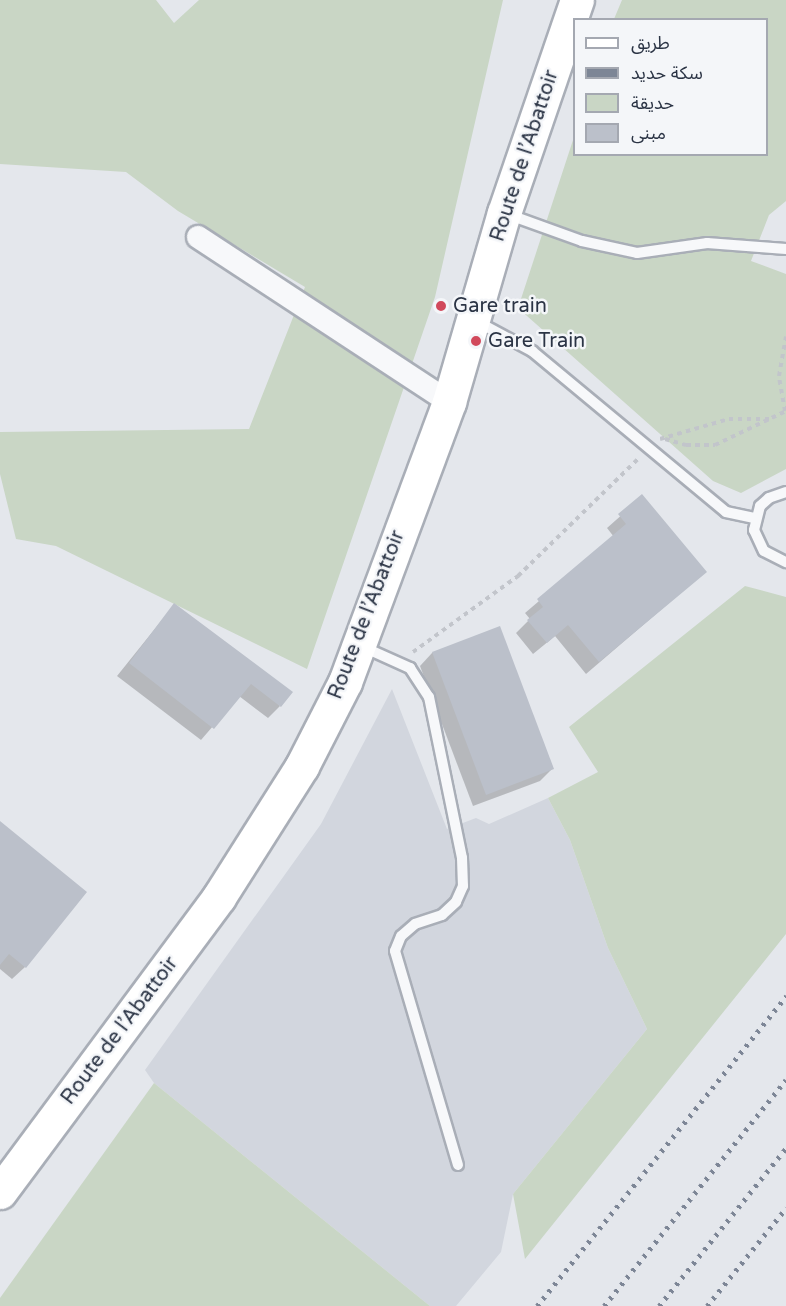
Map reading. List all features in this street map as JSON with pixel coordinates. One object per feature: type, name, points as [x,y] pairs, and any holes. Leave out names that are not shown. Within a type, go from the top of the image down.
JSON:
[{"type":"main road","name":"Route de l’Abattoir","points":[[0,1192],[219,897],[302,766],[345,682],[449,402],[504,213],[577,0]]},
{"type":"street","points":[[198,237],[449,402]]},
{"type":"lane","points":[[504,213],[582,241],[637,252],[707,243],[786,249]]},
{"type":"lane","points":[[473,320],[532,351],[726,512],[755,518]]},
{"type":"lane","points":[[784,491],[760,506],[755,518],[757,542],[764,551],[786,562]]},
{"type":"lane","points":[[358,644],[410,668],[429,697],[462,858],[463,886],[456,902],[442,915],[415,924],[401,936],[394,951],[458,1166]]},
{"type":"path","points":[[662,437],[686,446],[715,445],[786,411],[779,376],[786,337]]},
{"type":"path","points":[[398,662],[518,576],[662,437],[729,418],[770,419]]},
{"type":"shaded area","points":[[392,689],[447,829],[476,818],[489,824],[548,798],[570,840],[608,948],[647,1029],[513,1194],[501,1252],[456,1306],[430,1306],[154,1083],[145,1070],[321,824]]},
{"type":"green space","points":[[0,0],[156,0],[174,23],[199,0],[503,0],[435,297],[307,669],[56,546],[16,539],[0,474],[0,432],[249,429],[305,287],[178,211],[126,172],[0,164]]},
{"type":"green space","points":[[622,0],[786,0],[786,201],[769,215],[751,261],[786,274],[786,469],[741,493],[713,481],[518,308],[573,140],[573,156],[768,156],[768,18],[614,18]]},
{"type":"green space","points":[[745,586],[786,597],[786,934],[525,1259],[513,1194],[647,1029],[608,948],[570,840],[548,798],[598,772],[569,727]]},
{"type":"green space","points":[[154,1083],[430,1306],[0,1306],[0,1298]]},
{"type":"building","points":[[642,494],[707,572],[599,662],[568,625],[547,643],[527,620],[543,607],[537,599],[626,524],[618,514]]},
{"type":"building","points":[[174,603],[293,692],[281,707],[251,684],[214,729],[129,663]]},
{"type":"building","points":[[500,626],[554,769],[486,795],[432,652]]},
{"type":"building","points":[[0,821],[87,892],[26,968],[9,954],[0,965]]},
{"type":"railway","points":[[537,1306],[786,996]]},
{"type":"railway","points":[[604,1306],[786,1080]]},
{"type":"railway","points":[[659,1306],[786,1148]]},
{"type":"railway","points":[[707,1306],[786,1208]]},
{"type":"place","name":"Gare train","points":[[441,306]]},
{"type":"place","name":"Gare Train","points":[[476,341]]}]
